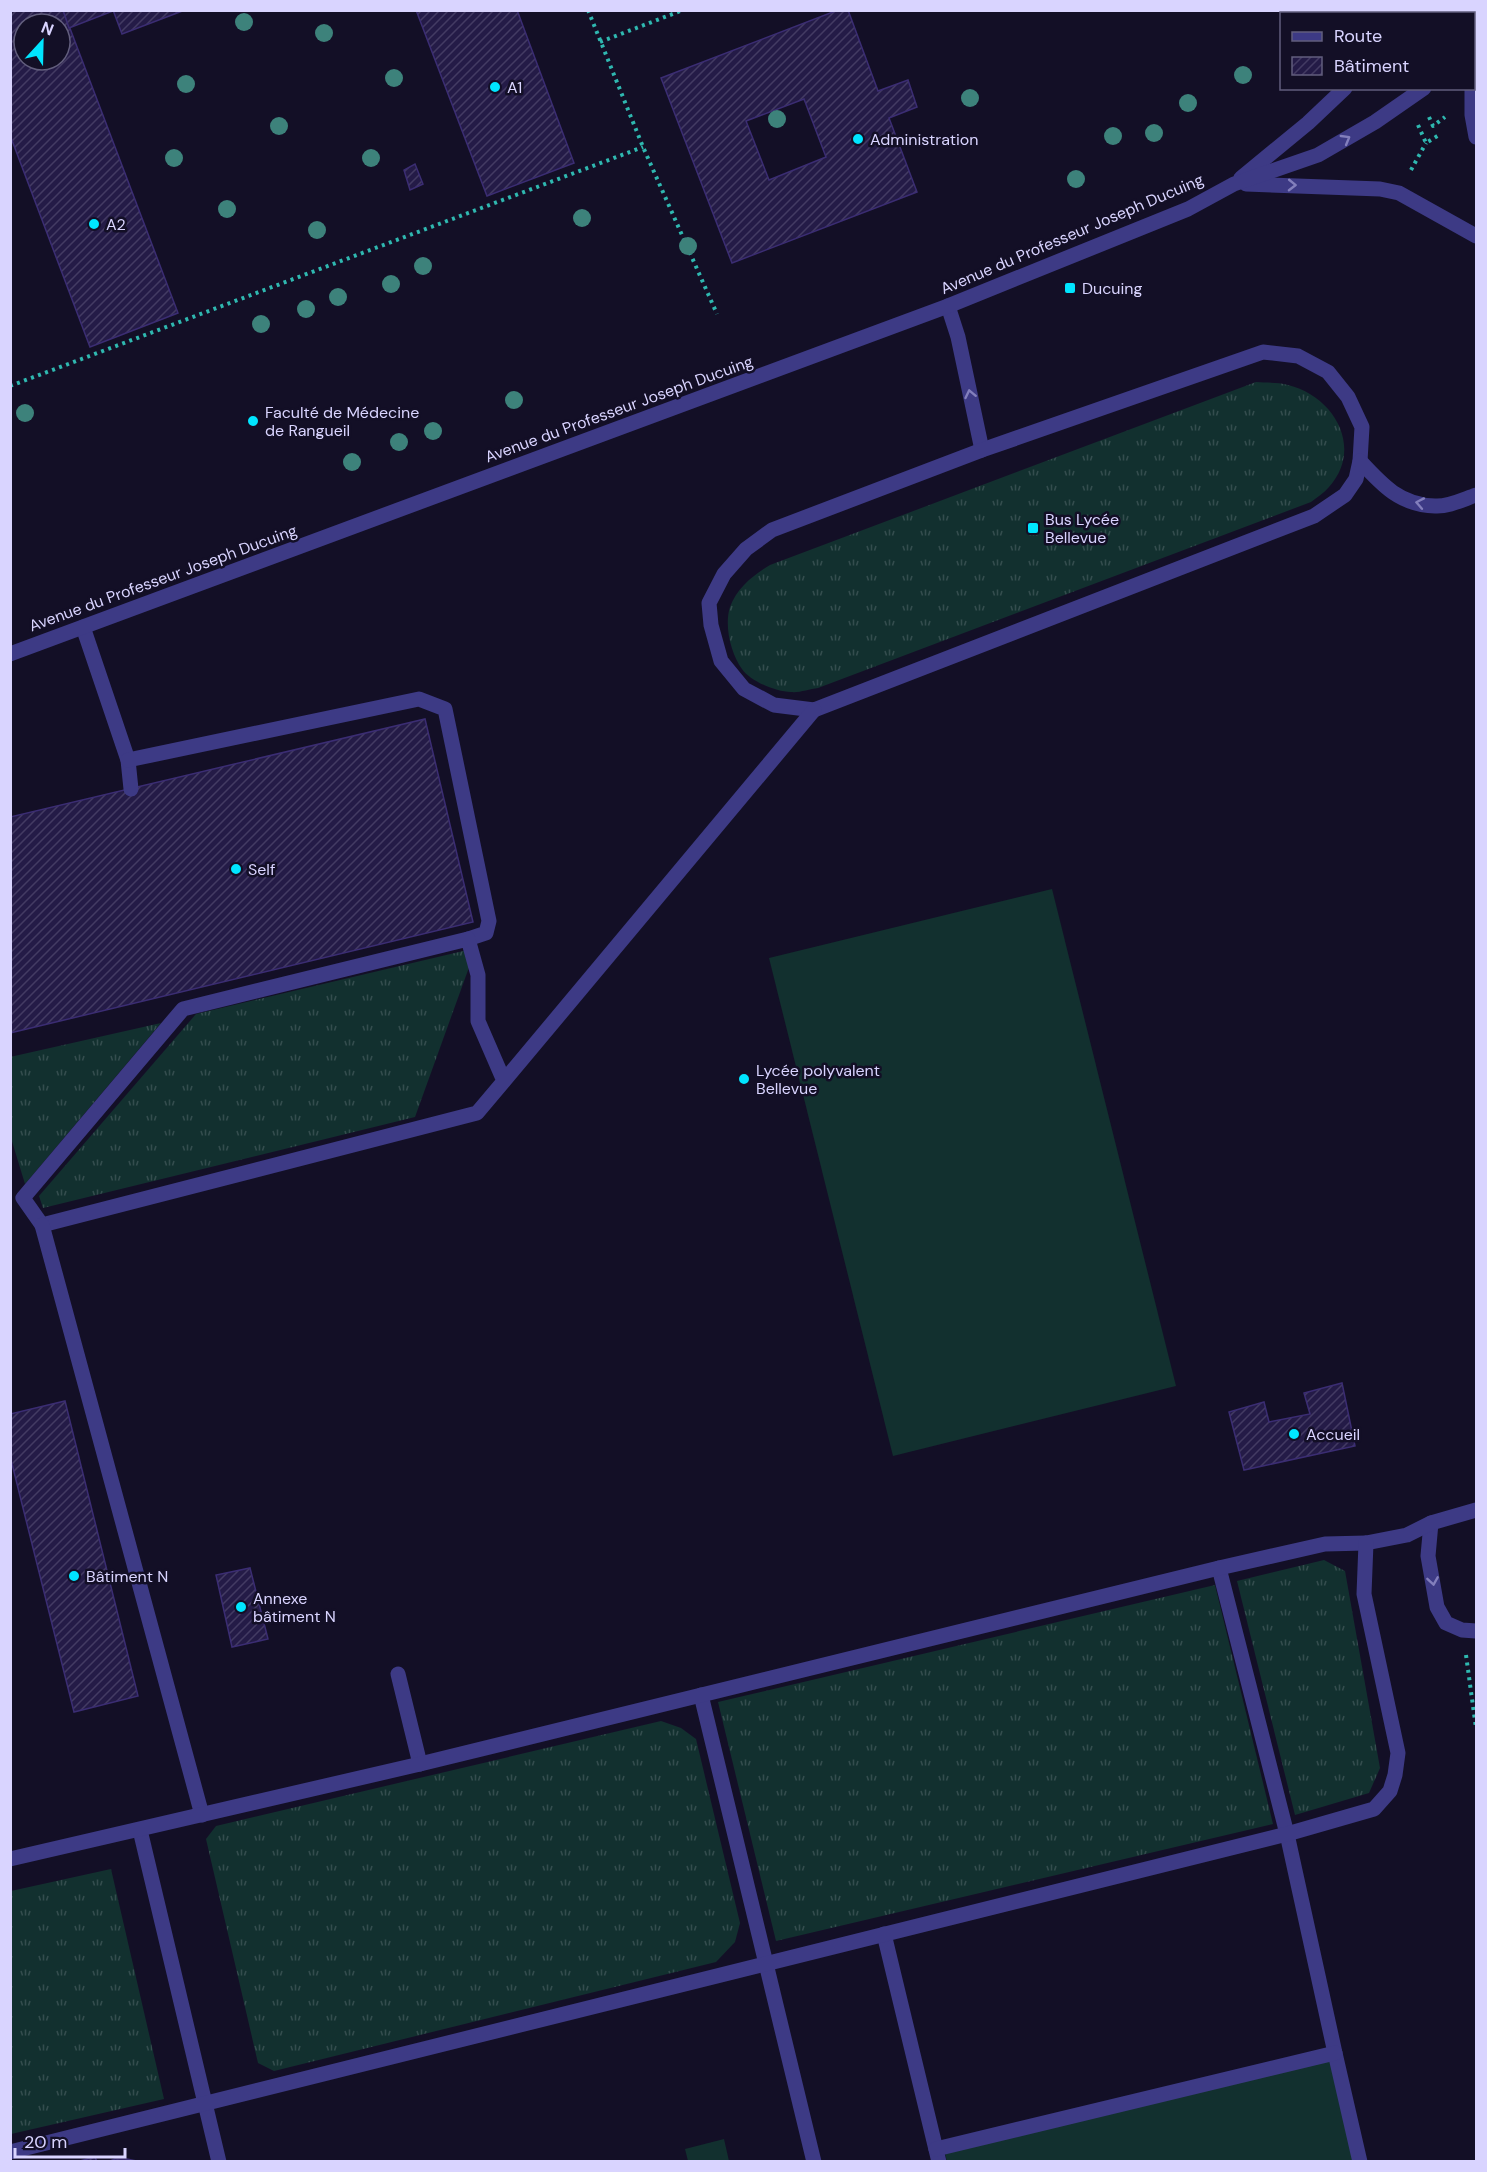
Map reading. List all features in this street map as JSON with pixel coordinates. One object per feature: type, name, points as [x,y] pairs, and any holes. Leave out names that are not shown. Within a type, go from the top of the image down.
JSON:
[{"type":"street","points":[[1234,184],[1308,123],[1343,90]]},
{"type":"street","points":[[1234,184],[1318,155],[1375,122],[1421,90]]},
{"type":"street","points":[[1472,90],[1472,115],[1476,137]]},
{"type":"street","points":[[1234,184],[1380,189],[1399,193],[1476,236]]},
{"type":"street","name":"Avenue du Professeur Joseph Ducuing","points":[[10,654],[948,306],[1188,209],[1234,184]]},
{"type":"street","points":[[948,306],[958,338],[982,450]]},
{"type":"street","points":[[1263,352],[1298,356],[1328,372],[1348,397],[1362,427],[1360,461],[1356,479],[1345,495],[1314,516],[814,710],[774,705],[744,689],[721,661],[711,625],[710,603],[724,574],[746,549],[772,530],[982,450],[1263,352]]},
{"type":"street","points":[[1360,461],[1381,484],[1403,500],[1437,507],[1476,495]]},
{"type":"street","points":[[83,627],[128,760],[131,789]]},
{"type":"street","points":[[128,760],[419,699],[445,709],[489,921],[486,933],[468,939],[183,1009],[23,1198],[42,1225],[202,1815]]},
{"type":"street","points":[[42,1225],[477,1113],[814,710]]},
{"type":"street","points":[[468,939],[478,975],[478,1021],[504,1081]]},
{"type":"street","points":[[10,1859],[420,1764],[1219,1568],[1325,1544],[1366,1543],[1407,1535],[1431,1523],[1476,1510]]},
{"type":"street","points":[[1431,1523],[1428,1556],[1437,1607],[1446,1623],[1469,1631]]},
{"type":"street","points":[[10,2152],[1287,1834],[1374,1809],[1390,1791],[1398,1753],[1364,1594],[1366,1543]]},
{"type":"street","points":[[1219,1568],[1287,1834],[1360,2162]]},
{"type":"street","points":[[398,1674],[420,1764]]},
{"type":"street","points":[[700,1695],[814,2162]]},
{"type":"street","points":[[140,1830],[219,2162]]},
{"type":"street","points":[[884,1934],[938,2155],[1335,2053]]},
{"type":"path","points":[[588,10],[643,147],[717,315]]},
{"type":"path","points":[[600,42],[683,10]]},
{"type":"path","points":[[1418,125],[1426,143]]},
{"type":"path","points":[[1410,171],[1426,143],[1439,135]]},
{"type":"path","points":[[10,386],[643,147]]},
{"type":"path","points":[[1469,1631],[1476,1728]]},
{"type":"green space","points":[[1256,382],[1284,384],[1304,391],[1319,400],[1339,426],[1344,440],[1344,456],[1339,472],[1327,489],[1311,502],[818,688],[785,692],[771,688],[751,678],[738,663],[728,631],[730,607],[746,583],[770,565]]},
{"type":"green space","points":[[1052,889],[1176,1386],[893,1456],[769,958]]},
{"type":"green space","points":[[476,948],[415,1117],[43,1208],[39,1196],[196,1014]]},
{"type":"green space","points":[[161,1023],[25,1184],[11,1138],[10,1057]]},
{"type":"green space","points":[[1324,1560],[1345,1571],[1380,1768],[1369,1793],[1295,1815],[1237,1581]]},
{"type":"green space","points":[[1215,1585],[1273,1824],[776,1941],[718,1702]]},
{"type":"green space","points":[[661,1721],[681,1728],[696,1739],[740,1923],[735,1942],[716,1962],[274,2071],[258,2063],[206,1839],[216,1826]]},
{"type":"green space","points":[[111,1869],[164,2099],[11,2134],[11,1891]]},
{"type":"green space","points":[[1330,2061],[1355,2161],[947,2162],[945,2153]]},
{"type":"green space","points":[[724,2139],[729,2161],[688,2161],[685,2149]]},
{"type":"building","name":"A2","points":[[10,10],[63,10],[64,12],[12,12],[12,72],[72,72],[72,34],[178,313],[90,347],[10,135]]},
{"type":"building","points":[[63,10],[113,10],[72,27],[72,12],[64,12]]},
{"type":"building","points":[[113,10],[185,10],[122,34]]},
{"type":"building","name":"A1","points":[[416,10],[517,10],[574,163],[487,196]]},
{"type":"building","name":"Administration","points":[[838,10],[848,10],[878,91],[908,80],[917,107],[889,118],[917,192],[732,263],[661,78]],"holes":[[[804,99],[826,157],[769,180],[746,121]]]},
{"type":"building","points":[[415,164],[423,184],[410,190],[404,170]]},
{"type":"building","name":"Self","points":[[425,719],[473,922],[10,1033],[10,817]]},
{"type":"building","name":"Accueil","points":[[1342,1383],[1355,1446],[1244,1470],[1229,1412],[1264,1402],[1269,1422],[1310,1414],[1304,1393]]},
{"type":"building","name":"Bâtiment N","points":[[65,1401],[138,1696],[74,1712],[10,1456],[10,1414]]},
{"type":"building","name":"Annexe bâtiment N","points":[[250,1568],[268,1639],[232,1647],[216,1575]]},
{"type":"building","points":[[95,2157],[97,2162],[76,2162]]},
{"type":"building","points":[[127,2159],[141,2162],[107,2162]]},
{"type":"place","name":"A1","points":[[495,87]]},
{"type":"place","name":"Administration","points":[[858,139]]},
{"type":"place","name":"A2","points":[[94,224]]},
{"type":"place","name":"Ducuing","points":[[1070,288]]},
{"type":"place","name":"Faculté de Médecine de Rangueil","points":[[253,421]]},
{"type":"place","name":"Bus Lycée Bellevue","points":[[1033,528]]},
{"type":"place","name":"Self","points":[[236,869]]},
{"type":"place","name":"Lycée polyvalent Bellevue","points":[[744,1079]]},
{"type":"place","name":"Accueil","points":[[1294,1434]]},
{"type":"place","name":"Bâtiment N","points":[[74,1576]]},
{"type":"place","name":"Annexe bâtiment N","points":[[241,1607]]}]
